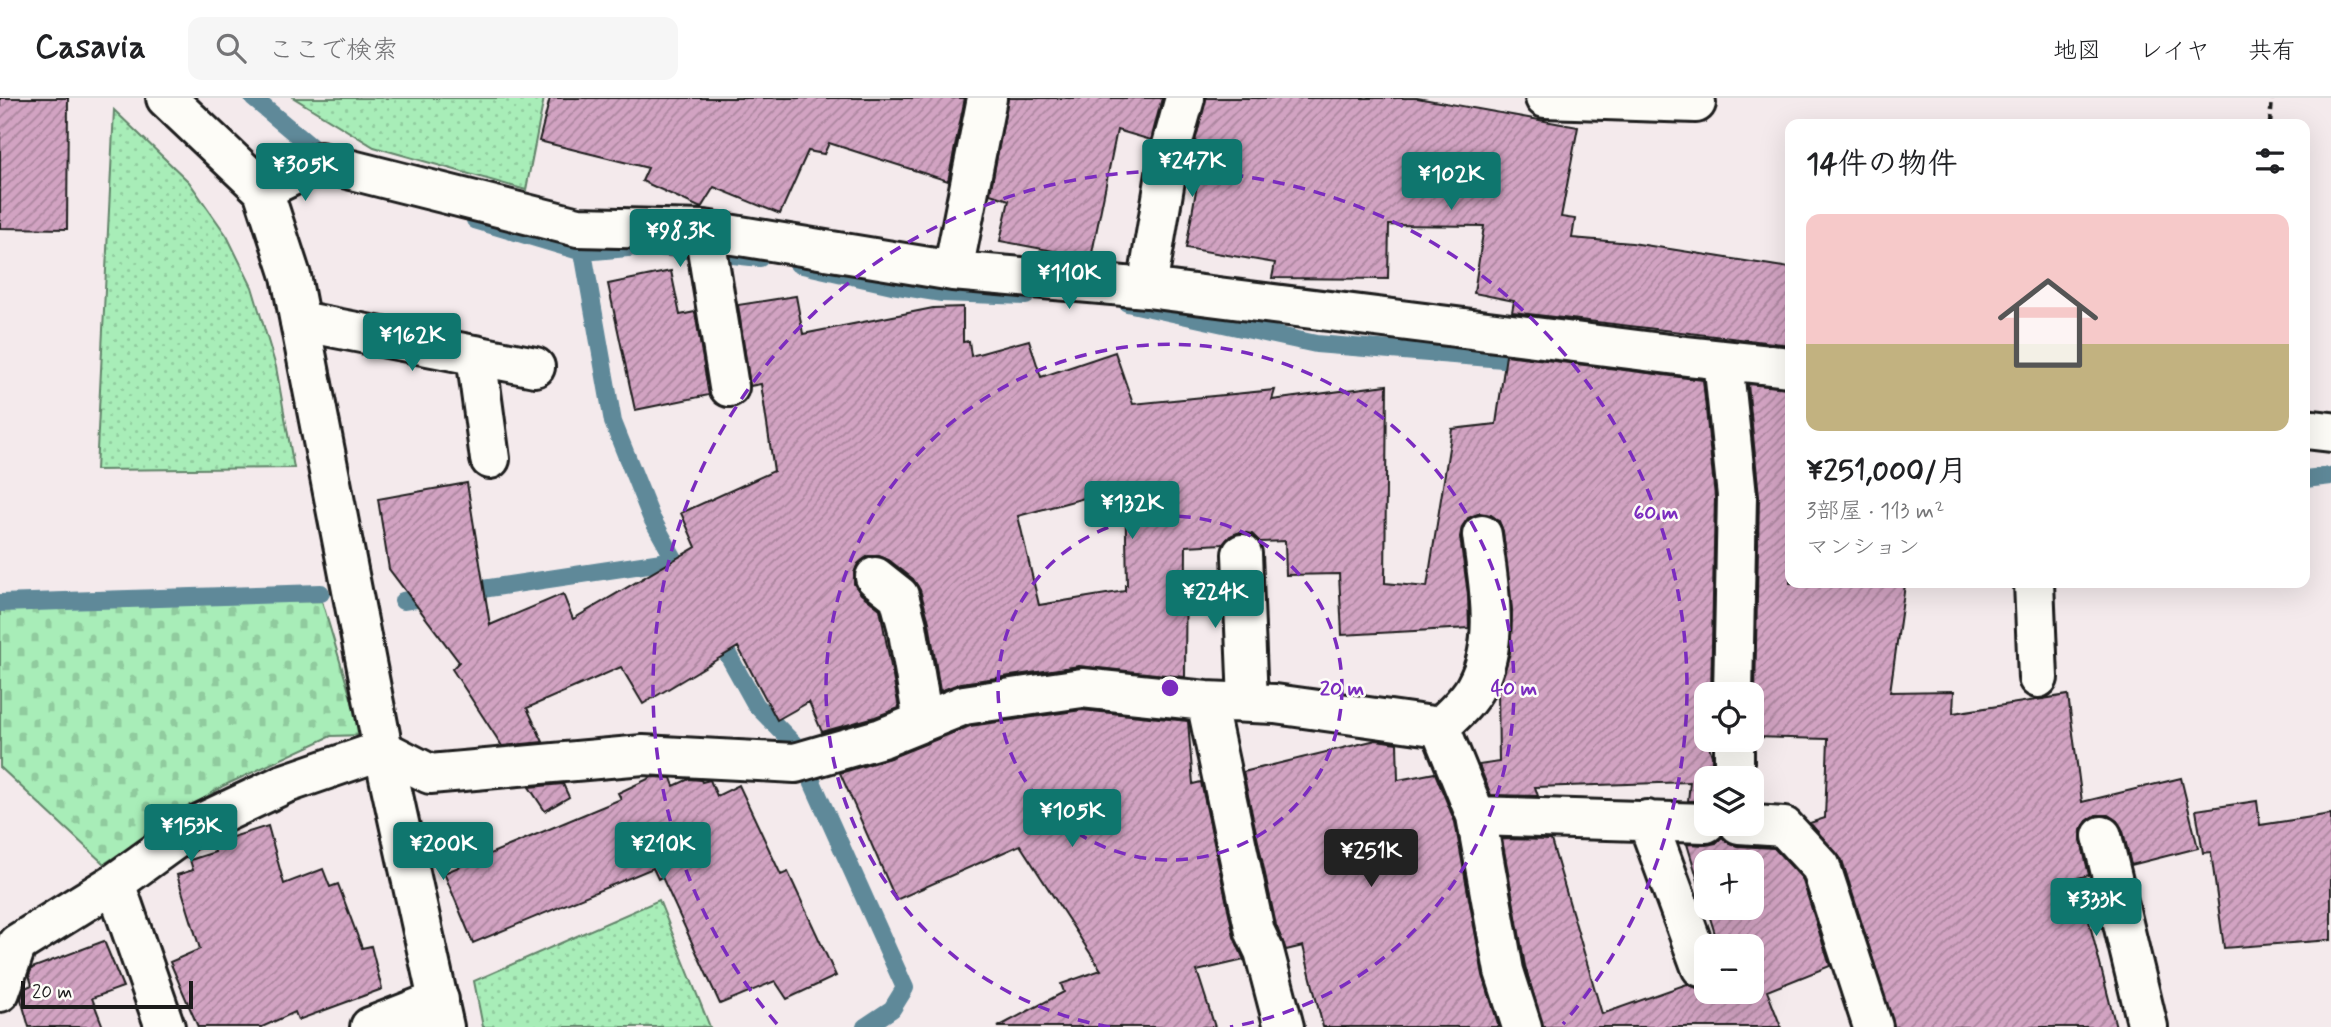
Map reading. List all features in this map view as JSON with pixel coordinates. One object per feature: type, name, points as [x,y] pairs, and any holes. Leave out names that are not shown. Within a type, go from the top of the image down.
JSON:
[{"type":"street","points":[[166,98],[263,190],[291,276],[383,750],[441,1014],[370,1027]]},
{"type":"street","points":[[953,271],[987,98]]},
{"type":"street","points":[[1147,288],[1169,156],[1185,98]]},
{"type":"street","points":[[1545,98],[1696,103]]},
{"type":"street","points":[[263,190],[320,162],[579,227],[705,235],[953,271],[1147,288],[1785,367]]},
{"type":"street","points":[[705,235],[729,387]]},
{"type":"street","points":[[300,321],[535,367]]},
{"type":"street","points":[[476,355],[490,459]]},
{"type":"street","points":[[1723,360],[1737,496],[1733,682]]},
{"type":"street","points":[[2310,430],[2331,432]]},
{"type":"street","points":[[1440,727],[1464,703],[1477,685],[1488,655],[1491,607],[1482,535]]},
{"type":"street","points":[[1242,554],[1248,702]]},
{"type":"street","points":[[875,577],[899,596],[907,626],[923,722]]},
{"type":"street","points":[[2034,588],[2038,678]]},
{"type":"street","points":[[0,992],[17,944],[114,883],[191,828],[284,784],[383,750],[430,774],[643,755],[795,763],[882,738],[964,705],[1082,688],[1206,701],[1275,704],[1440,727]]},
{"type":"street","points":[[1206,701],[1255,932],[1264,951],[1284,1027]]},
{"type":"street","points":[[1440,727],[1476,816],[1504,971],[1522,1027]]},
{"type":"street","points":[[1476,816],[1694,822]]},
{"type":"street","points":[[1647,820],[1694,948]]},
{"type":"street","points":[[1764,826],[1784,827],[1821,867],[1873,1027]]},
{"type":"street","points":[[2102,836],[2148,1027]]},
{"type":"street","points":[[114,883],[165,1027]]},
{"type":"path","points":[[2271,119],[2273,98]]},
{"type":"green space","points":[[294,98],[544,98],[526,190],[374,147]]},
{"type":"green space","points":[[114,110],[189,182],[227,236],[252,287],[276,367],[294,468],[96,470]]},
{"type":"green space","points":[[322,601],[362,735],[331,736],[223,786],[104,864],[0,767],[0,608]]},
{"type":"green space","points":[[659,900],[710,1027],[483,1027],[474,981]]},
{"type":"building","points":[[0,98],[68,98],[67,229],[0,228]]},
{"type":"building","points":[[550,98],[965,98],[948,181],[829,143],[824,154],[808,151],[780,214],[714,187],[701,208],[642,181],[648,168],[539,141]]},
{"type":"building","points":[[1008,98],[1162,98],[1151,140],[1117,130],[1091,258],[1000,241],[1009,200],[990,194]]},
{"type":"building","points":[[1206,98],[1417,98],[1578,127],[1561,217],[1575,219],[1572,238],[1632,243],[1785,267],[1785,344],[1512,312],[1514,301],[1474,293],[1484,226],[1389,225],[1388,279],[1272,278],[1275,263],[1186,248],[1202,156],[1192,153]]},
{"type":"building","points":[[671,271],[680,315],[695,312],[709,395],[635,410],[608,284]]},
{"type":"building","points":[[796,296],[803,334],[933,308],[963,307],[963,342],[969,341],[971,356],[1029,340],[1041,377],[1115,352],[1133,404],[1275,390],[1272,400],[1387,385],[1385,583],[1427,587],[1452,429],[1496,424],[1506,355],[1703,380],[1715,497],[1711,682],[1694,682],[1694,752],[1711,752],[1712,766],[1694,766],[1694,801],[1688,801],[1690,782],[1535,787],[1538,796],[1491,795],[1479,765],[1499,762],[1498,690],[1510,653],[1512,610],[1503,531],[1499,521],[1491,515],[1480,513],[1468,518],[1460,537],[1468,594],[1469,628],[1342,635],[1339,574],[1286,575],[1285,541],[1260,542],[1252,534],[1240,532],[1230,536],[1223,544],[1186,546],[1185,677],[1079,666],[961,683],[940,691],[929,622],[920,590],[913,579],[889,560],[868,556],[858,564],[854,573],[854,584],[861,594],[880,609],[899,708],[822,732],[809,702],[777,720],[738,647],[643,704],[621,667],[527,708],[543,742],[502,746],[452,669],[459,662],[389,569],[378,499],[467,483],[490,625],[563,594],[573,619],[696,547],[681,513],[774,471],[761,384],[750,386],[738,305]],"holes":[[[1125,487],[1125,591],[1039,605],[1018,516]]]},
{"type":"building","points":[[1748,384],[1785,388],[1785,588],[1905,588],[1890,692],[1954,691],[1953,713],[2068,695],[2082,802],[2181,778],[2198,848],[2131,865],[2123,831],[2117,821],[2108,815],[2096,815],[2087,821],[2081,830],[2089,875],[2078,878],[2116,1027],[1894,1027],[1842,860],[1810,823],[1825,818],[1828,739],[1764,737],[1764,682],[1755,682],[1759,496]]},
{"type":"building","points":[[1082,710],[1188,721],[1193,784],[1201,782],[1234,937],[1244,960],[1197,971],[1215,1027],[998,1027],[1064,992],[1061,984],[1101,970],[1020,845],[896,900],[840,773],[890,758],[970,726]]},
{"type":"building","points":[[1376,740],[1397,743],[1398,780],[1435,773],[1455,822],[1483,975],[1499,1027],[1323,1027],[1303,946],[1286,950],[1276,925],[1243,772]]},
{"type":"building","points":[[652,777],[671,778],[674,786],[689,779],[702,782],[710,780],[717,796],[739,785],[781,875],[788,872],[836,976],[787,999],[775,981],[720,1004],[662,877],[658,879],[653,868],[473,943],[444,873],[621,799],[618,793]]},
{"type":"building","points":[[563,784],[569,797],[545,811],[529,787]]},
{"type":"building","points":[[2257,801],[2260,825],[2331,814],[2331,940],[2224,948],[2211,852],[2203,853],[2196,810]]},
{"type":"building","points":[[268,826],[284,884],[323,869],[330,887],[338,884],[362,948],[371,946],[382,989],[298,1020],[295,1012],[262,1027],[198,1027],[170,962],[200,949],[177,875],[193,870],[190,860],[215,852],[213,843]]},
{"type":"building","points":[[1722,837],[1737,846],[1774,848],[1802,878],[1830,966],[1767,991],[1781,1027],[1543,1027],[1525,966],[1502,839],[1551,840],[1602,1014],[1687,984],[1694,987],[1694,1004],[1764,1004],[1764,934],[1715,934],[1711,920],[1764,920],[1764,850],[1694,850],[1694,867],[1687,844],[1716,843]]},
{"type":"building","points":[[104,941],[123,987],[92,998],[103,1027],[29,1027],[21,999],[25,988],[32,985],[29,975],[32,968]]},
{"type":"waterway","points":[[253,98],[328,161]]},
{"type":"waterway","points":[[475,220],[583,252],[650,246],[760,258]]},
{"type":"waterway","points":[[583,252],[613,422],[651,517],[686,580]]},
{"type":"waterway","points":[[798,264],[942,293],[1026,296]]},
{"type":"waterway","points":[[1127,303],[1316,344],[1528,361]]},
{"type":"waterway","points":[[1605,368],[1760,384],[1785,390]]},
{"type":"waterway","points":[[2310,478],[2331,476]]},
{"type":"waterway","points":[[403,601],[675,560]]},
{"type":"waterway","points":[[0,603],[321,593]]},
{"type":"waterway","points":[[717,635],[756,705],[796,746],[905,988],[892,1009],[865,1027]]}]
